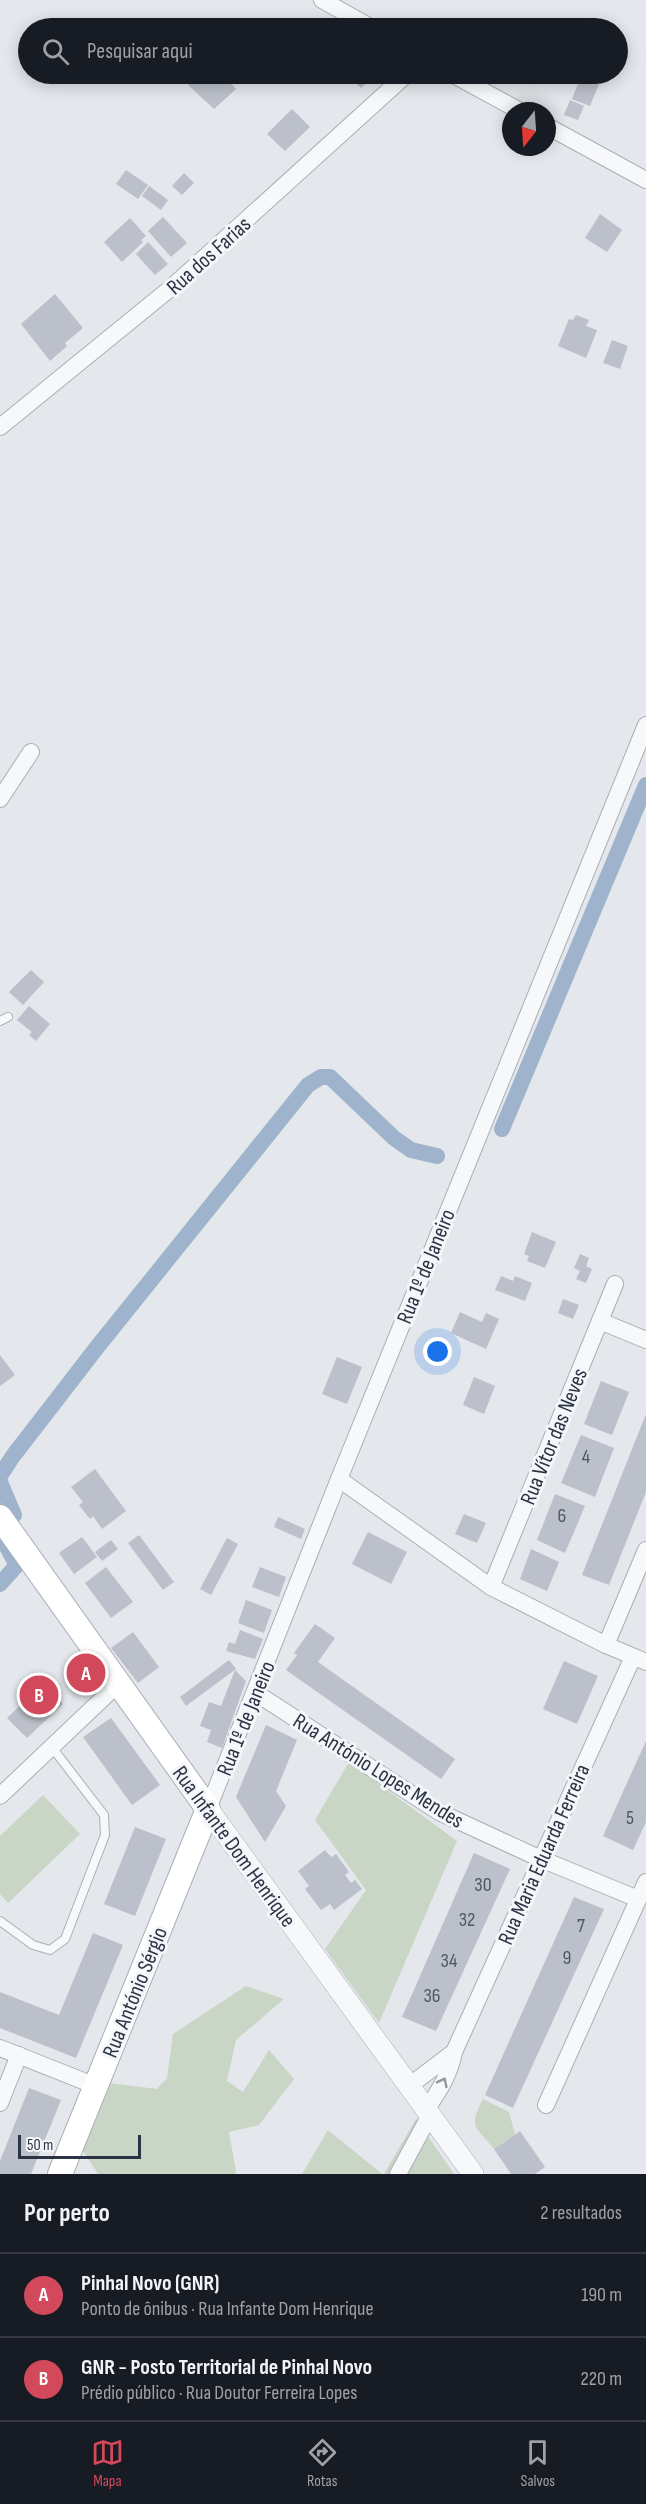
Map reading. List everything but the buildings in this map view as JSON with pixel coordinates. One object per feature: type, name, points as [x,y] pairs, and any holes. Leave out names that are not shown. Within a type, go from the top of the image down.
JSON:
[{"type":"main road","name":"Rua Infante Dom Henrique","points":[[0,1517],[208,1809]]},
{"type":"main road","name":"Rua António Sérgio","points":[[60,2174],[208,1809]]},
{"type":"street","points":[[322,0],[354,18]]},
{"type":"street","name":"Rua dos Farias","points":[[0,427],[172,287],[396,84]]},
{"type":"street","points":[[470,84],[503,102]]},
{"type":"street","points":[[556,131],[646,180]]},
{"type":"street","name":"Rua 1º de Janeiro","points":[[208,1809],[256,1693],[339,1479],[646,725]]},
{"type":"street","points":[[3,786],[31,752]]},
{"type":"street","name":"Rua Vítor das Neves","points":[[491,1587],[615,1284]]},
{"type":"street","points":[[600,1321],[646,1340]]},
{"type":"street","points":[[339,1479],[491,1587],[640,1660]]},
{"type":"street","points":[[606,1645],[646,1550]]},
{"type":"street","name":"Rua Maria Eduarda Ferreira","points":[[398,2174],[448,2072],[454,2052],[541,1859],[640,1660]]},
{"type":"street","points":[[0,1796],[118,1684]]},
{"type":"street","name":"Rua António Lopes Mendes","points":[[256,1693],[439,1812],[541,1859],[638,1899]]},
{"type":"street","name":"Rua Infante Dom Henrique","points":[[208,1809],[473,2174]]},
{"type":"street","points":[[546,2105],[646,1882]]},
{"type":"street","points":[[0,2048],[96,2086]]},
{"type":"street","name":"Rua Maria Eduarda Ferreira","points":[[409,2086],[454,2052]]},
{"type":"street","points":[[0,2103],[19,2055]]},
{"type":"lane","points":[[0,1921],[33,1945],[50,1950],[65,1939],[105,1835],[104,1815],[51,1746]]},
{"type":"green space","points":[[349,1762],[457,1841],[379,2023],[325,1949],[366,1890],[315,1820]]},
{"type":"green space","points":[[43,1795],[80,1834],[8,1903],[0,1894],[0,1836]]},
{"type":"green space","points":[[246,1986],[284,1999],[236,2040],[227,2081],[243,2092],[269,2050],[294,2079],[259,2125],[229,2132],[235,2174],[98,2174],[82,2149],[109,2083],[157,2089],[167,2078],[173,2034]]},
{"type":"green space","points":[[483,2099],[509,2112],[515,2134],[494,2149],[476,2126],[476,2116]]},
{"type":"green space","points":[[416,2119],[454,2174],[384,2174]]},
{"type":"green space","points":[[328,2130],[382,2174],[302,2174]]},
{"type":"waterway","points":[[502,1129],[646,785]]},
{"type":"waterway","points":[[0,1476],[98,1346],[308,1085],[321,1077],[330,1077],[394,1138],[411,1150],[437,1156]]},
{"type":"waterway","points":[[0,1482],[14,1515]]},
{"type":"waterway","points":[[0,1584],[17,1565],[2,1538]]},
{"type":"place","name":"Pinhal Novo (GNR)","points":[[86,1673]]},
{"type":"place","name":"GNR - Posto Territorial de Pinhal Novo","points":[[39,1695]]}]
